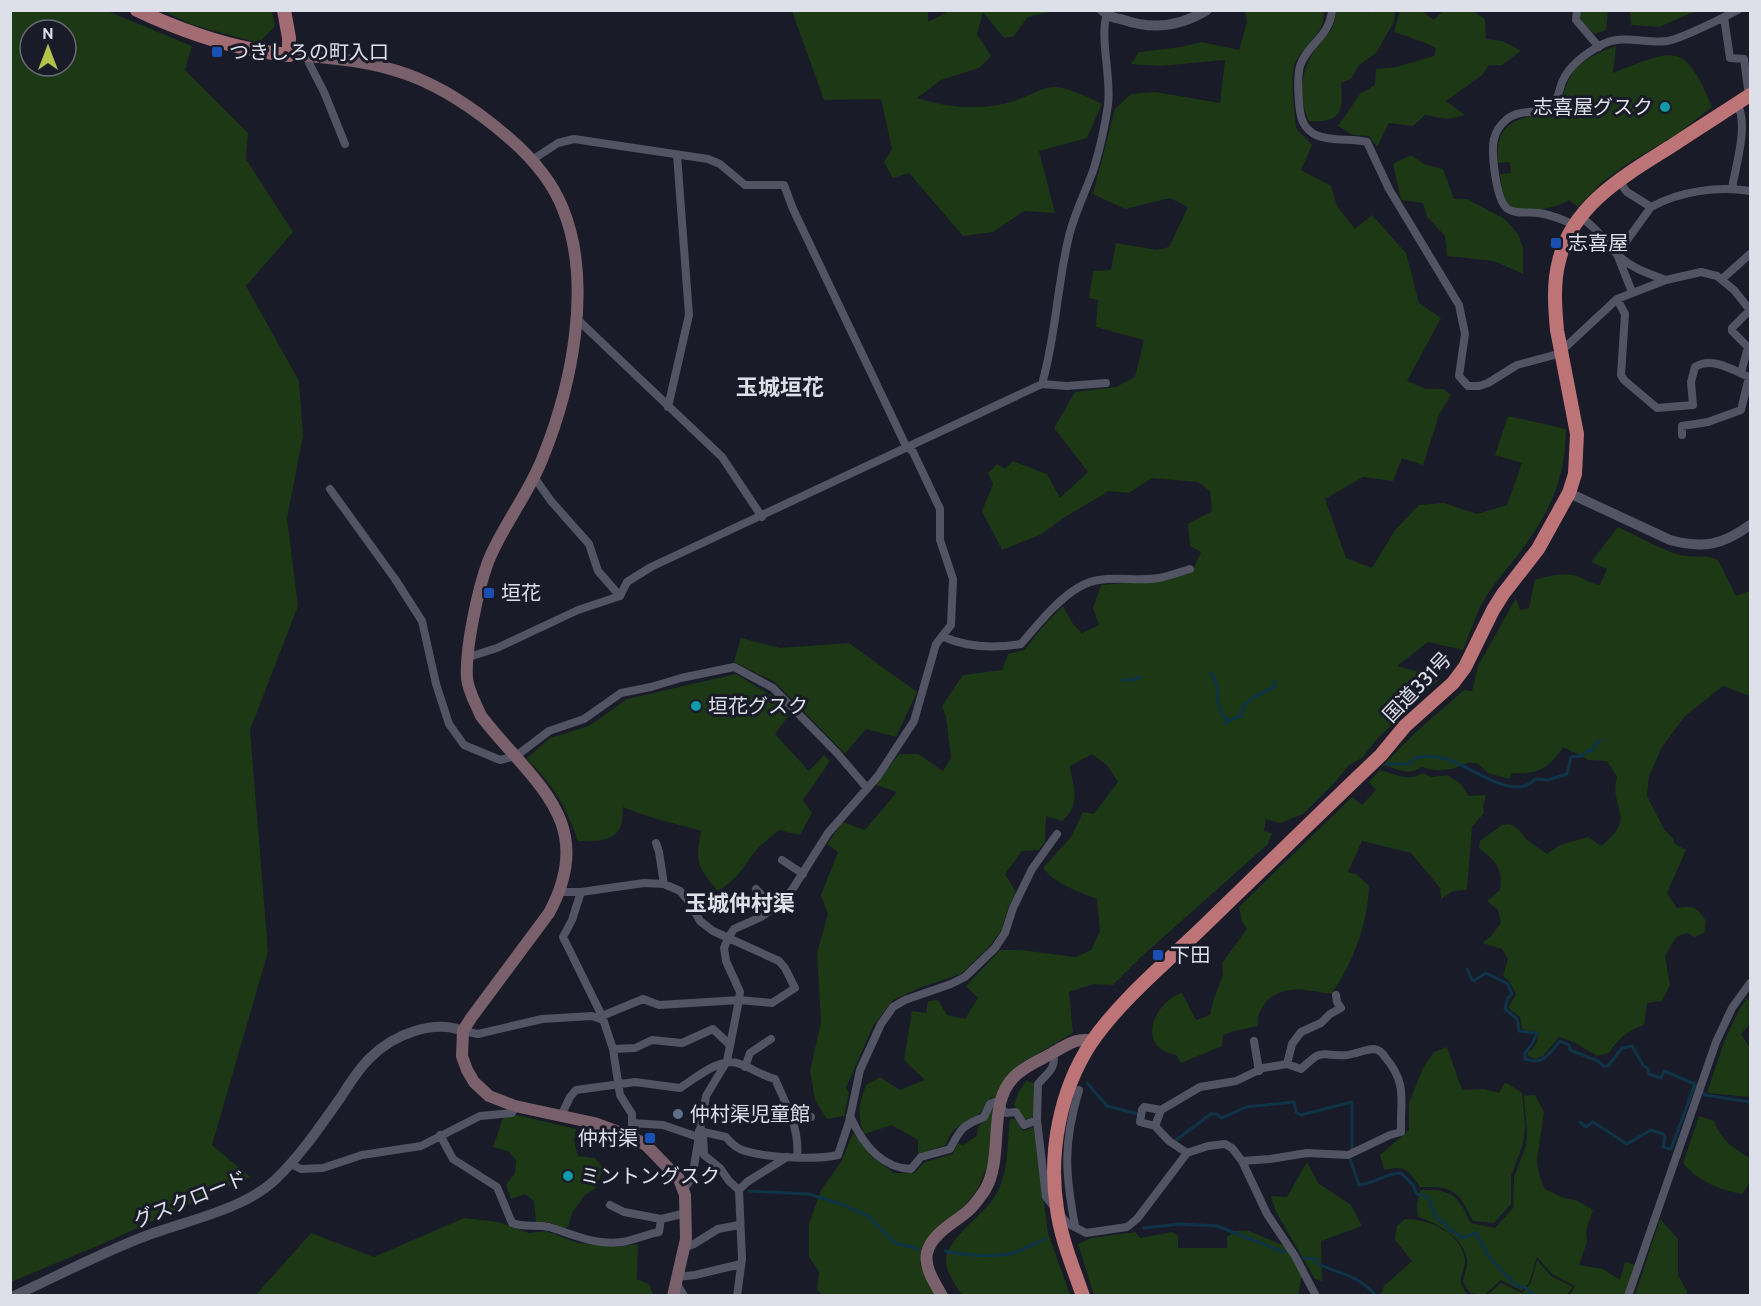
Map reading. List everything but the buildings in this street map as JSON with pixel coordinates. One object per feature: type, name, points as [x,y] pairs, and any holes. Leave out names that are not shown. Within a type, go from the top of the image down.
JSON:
[{"type":"highway","name":"国道331号","points":[[1083,1296],[1069,1257],[1059,1216],[1054,1161],[1062,1111],[1078,1066],[1092,1041],[1127,1001],[1381,755],[1405,726],[1454,683],[1465,667],[1503,594],[1531,561],[1569,493],[1575,474],[1577,435],[1556,322],[1556,274],[1559,261],[1577,221],[1602,193],[1618,180],[1750,95]]},
{"type":"main road","points":[[137,10],[175,28],[225,45],[289,55],[368,63],[418,77],[435,85],[492,123],[532,160],[542,172],[562,207],[570,228],[575,253],[578,301],[578,320],[565,387],[544,457],[489,561],[478,598],[467,679],[474,702],[489,725],[547,792],[557,810],[567,850],[560,892],[549,914],[463,1031],[462,1056],[474,1082],[489,1096],[515,1106],[594,1123],[632,1137],[646,1145],[679,1179],[684,1189],[686,1239],[673,1296]]},
{"type":"main road","points":[[284,10],[290,38],[289,55]]},
{"type":"main road","points":[[942,1296],[928,1268],[927,1254],[933,1239],[970,1209],[990,1181],[994,1165],[1000,1106],[1007,1086],[1014,1076],[1028,1066],[1079,1039],[1092,1041]]},
{"type":"street","points":[[1042,384],[1050,356],[1066,247],[1073,220],[1094,167],[1108,108],[1110,88],[1104,24],[1106,12],[1138,25],[1154,27],[1186,21],[1207,10]]},
{"type":"street","points":[[1332,10],[1331,21],[1326,31],[1311,47],[1299,69],[1300,113],[1303,123],[1316,135],[1367,142],[1389,189],[1459,305],[1465,334],[1459,376],[1468,386],[1479,386],[1517,365],[1558,354],[1617,299],[1666,280],[1701,272],[1722,279],[1750,310],[1732,328],[1732,332],[1748,347],[1741,373]]},
{"type":"street","points":[[1666,280],[1635,269],[1617,254],[1591,224],[1508,209],[1498,193],[1494,140],[1497,130],[1511,115],[1521,111],[1547,108],[1553,104],[1568,71],[1575,63],[1599,47],[1616,40],[1667,41],[1738,10]]},
{"type":"street","points":[[1574,11],[1576,20],[1599,47]]},
{"type":"street","points":[[1724,17],[1730,58],[1744,59],[1750,95]]},
{"type":"street","points":[[308,56],[345,144]]},
{"type":"street","points":[[1732,188],[1743,124],[1742,113],[1737,104]]},
{"type":"street","points":[[532,160],[558,143],[574,139],[708,159],[720,164],[745,185],[784,185],[793,209],[906,447],[913,452],[940,508],[940,540],[953,579],[951,625],[944,637],[936,644],[915,721],[878,776],[828,833],[792,890],[774,908],[761,917],[734,929],[728,938],[724,948],[726,961],[740,992],[739,1000],[727,1061],[706,1096],[692,1178],[684,1189]]},
{"type":"street","points":[[668,407],[689,315],[677,155]]},
{"type":"street","points":[[1618,180],[1628,192],[1651,207]]},
{"type":"street","points":[[1617,254],[1651,207],[1698,191],[1732,188],[1750,191]]},
{"type":"street","points":[[1617,254],[1632,292]]},
{"type":"street","points":[[1722,279],[1750,254]]},
{"type":"street","points":[[1617,299],[1625,314],[1621,375],[1658,408],[1693,405],[1691,382],[1695,368],[1701,363],[1718,364],[1749,377],[1741,411],[1708,422],[1682,426],[1682,435]]},
{"type":"street","points":[[578,320],[722,457],[762,517]]},
{"type":"street","points":[[469,657],[497,648],[578,609],[620,596],[627,582],[651,567],[1042,384],[1067,386],[1106,383]]},
{"type":"street","points":[[534,477],[551,501],[589,544],[598,572],[620,596]]},
{"type":"street","points":[[330,489],[395,579],[422,621],[436,684],[449,724],[464,745],[500,760],[516,756],[549,731],[584,719],[621,693],[734,667],[773,688],[837,753],[867,788]]},
{"type":"street","points":[[1569,493],[1670,540],[1685,544],[1702,546],[1719,542],[1734,537],[1750,525]]},
{"type":"street","points":[[944,637],[960,644],[1003,647],[1022,644],[1040,621],[1061,601],[1085,584],[1101,580],[1159,578],[1190,569]]},
{"type":"street","points":[[632,1123],[663,1125],[726,1137],[741,1149],[792,1157],[838,1155],[850,1116],[860,1070],[881,1024],[893,1007],[905,999],[965,977],[995,948],[1005,933],[1012,908],[1032,869],[1057,834]]},
{"type":"street","points":[[656,843],[664,884]]},
{"type":"street","points":[[782,860],[803,874]]},
{"type":"street","points":[[463,1031],[478,1034],[542,1019],[592,1016],[603,1018],[644,999],[659,1005],[739,1000],[772,1003],[795,988],[780,961],[713,931],[699,921],[690,903],[680,891],[664,884],[644,883],[581,892],[560,892]]},
{"type":"street","points":[[756,889],[774,908]]},
{"type":"street","points":[[581,892],[572,921],[564,937],[603,1018],[613,1049],[620,1095],[632,1114],[632,1137]]},
{"type":"street","points":[[1628,1296],[1716,1042],[1731,1008],[1750,983]]},
{"type":"street","points":[[1287,1064],[1292,1044],[1301,1032],[1321,1023],[1341,1008],[1336,1002],[1336,995]]},
{"type":"street","name":"グスクロード","points":[[14,1296],[141,1237],[224,1209],[252,1196],[273,1182],[291,1164],[360,1069],[383,1047],[398,1038],[421,1030],[446,1027],[463,1031]]},
{"type":"street","points":[[613,1049],[635,1048],[652,1040],[682,1043],[713,1029],[730,1045]]},
{"type":"street","points":[[745,1066],[750,1053],[771,1039]]},
{"type":"street","points":[[1254,1041],[1258,1071]]},
{"type":"street","points":[[1155,1126],[1161,1110],[1200,1087],[1236,1081],[1258,1071],[1287,1064],[1301,1069],[1315,1056],[1323,1053],[1345,1055],[1374,1049],[1381,1051],[1396,1069],[1402,1089],[1401,1132],[1348,1155],[1307,1153],[1242,1161]]},
{"type":"street","points":[[1053,1053],[1055,1062],[1050,1073],[1038,1084],[1037,1120],[1046,1197],[1067,1223],[1086,1233],[1127,1227],[1137,1219],[1187,1153],[1208,1146],[1225,1144],[1232,1148],[1242,1161],[1268,1214],[1295,1256],[1316,1296]]},
{"type":"street","points":[[561,1116],[576,1090],[635,1082],[680,1088],[727,1061],[775,1079],[791,1115],[798,1143],[792,1157],[747,1182],[739,1190],[739,1225],[742,1245],[737,1296]]},
{"type":"street","points":[[1075,1226],[1068,1188],[1066,1143],[1071,1114],[1079,1090]]},
{"type":"street","points":[[850,1116],[860,1137],[875,1154],[894,1168],[911,1169],[921,1157],[950,1149],[959,1130],[984,1117],[990,1104],[994,1102],[1006,1113],[1016,1112],[1024,1125],[1037,1120]]},
{"type":"street","points":[[291,1164],[301,1169],[323,1168],[362,1155],[421,1146],[480,1116],[512,1113],[515,1106]]},
{"type":"street","points":[[1161,1110],[1144,1107],[1140,1122],[1155,1126],[1169,1141],[1187,1153]]},
{"type":"street","points":[[791,1115],[811,1117]]},
{"type":"street","points":[[700,1133],[704,1155],[720,1168],[739,1190]]},
{"type":"street","points":[[441,1135],[453,1159],[496,1186],[512,1223],[523,1227],[546,1226],[577,1237],[624,1242],[659,1232],[661,1219]]},
{"type":"street","points":[[610,1205],[624,1212],[661,1219],[686,1213]]},
{"type":"street","points":[[684,1248],[718,1229],[739,1225]]},
{"type":"street","points":[[684,1296],[676,1280],[741,1264]]},
{"type":"green space","points":[[11,10],[107,11],[192,46],[185,70],[248,133],[246,159],[293,232],[246,286],[299,381],[303,436],[287,518],[298,606],[250,730],[268,952],[212,1145],[250,1177],[102,1244],[11,1282]]},
{"type":"green space","points":[[1630,10],[1696,11],[1659,27],[1631,25]]},
{"type":"green space","points":[[163,11],[272,11],[275,26],[259,43],[193,25]]},
{"type":"green space","points":[[792,11],[928,11],[928,22],[949,11],[1052,11],[1028,17],[1014,36],[1004,38],[983,12],[977,34],[991,56],[979,68],[941,80],[917,98],[953,106],[978,107],[1002,104],[1050,87],[1059,87],[1102,104],[1087,138],[1039,151],[1055,213],[1024,211],[993,232],[963,236],[909,173],[893,178],[884,162],[892,149],[881,99],[824,100]]},
{"type":"green space","points":[[1245,11],[1324,11],[1321,27],[1297,59],[1293,72],[1296,128],[1312,145],[1301,170],[1331,186],[1337,206],[1355,229],[1372,215],[1406,253],[1419,303],[1441,318],[1407,381],[1426,389],[1443,389],[1451,395],[1439,415],[1423,465],[1402,458],[1393,481],[1363,477],[1325,499],[1346,558],[1372,568],[1395,530],[1419,505],[1444,503],[1477,514],[1507,505],[1522,463],[1495,455],[1508,416],[1566,429],[1563,461],[1556,490],[1544,517],[1480,607],[1463,650],[1428,642],[1397,666],[1441,678],[1377,739],[1362,758],[1349,765],[1303,814],[1280,823],[1266,819],[1264,831],[1272,833],[1268,844],[1141,957],[1113,985],[1094,984],[1069,992],[1073,1033],[1021,1063],[1004,1080],[999,1099],[991,1097],[981,1112],[955,1129],[946,1145],[918,1154],[918,1140],[892,1125],[864,1134],[860,1122],[860,1110],[866,1085],[880,1077],[900,1090],[925,1080],[904,1060],[912,1011],[926,1013],[928,1001],[938,1000],[947,1015],[965,1019],[978,998],[966,986],[1000,950],[1021,950],[1075,957],[1091,950],[1100,931],[1097,899],[1061,883],[1043,868],[1071,837],[1083,812],[1094,814],[1118,782],[1107,765],[1092,754],[1070,766],[1075,795],[1068,815],[1062,821],[1046,816],[1045,842],[1039,850],[1022,851],[1005,874],[1016,892],[1001,931],[989,947],[961,974],[919,988],[893,1000],[873,1026],[846,1088],[849,1093],[844,1116],[827,1119],[815,1100],[810,1071],[821,1022],[817,953],[828,914],[821,895],[838,852],[827,844],[843,822],[865,830],[897,792],[876,785],[899,754],[918,754],[943,771],[951,758],[946,717],[942,706],[963,675],[1002,670],[1008,654],[1024,650],[1063,606],[1073,624],[1082,633],[1099,625],[1093,608],[1101,585],[1135,582],[1192,572],[1201,552],[1190,546],[1188,524],[1212,511],[1210,491],[1198,482],[1152,478],[1129,493],[1109,491],[1040,535],[1002,550],[982,511],[993,484],[988,473],[997,464],[1005,469],[1013,461],[1047,474],[1060,498],[1088,472],[1054,428],[1075,392],[1116,387],[1135,377],[1144,340],[1096,327],[1098,300],[1089,298],[1093,271],[1111,270],[1116,243],[1157,250],[1169,247],[1188,207],[1170,198],[1125,209],[1093,194],[1115,109],[1131,94],[1155,92],[1220,103],[1225,60],[1160,66],[1131,64],[1139,52],[1202,42],[1239,50],[1247,22]]},
{"type":"green space","points":[[1336,11],[1366,11],[1369,13],[1369,11],[1395,11],[1394,22],[1376,53],[1359,65],[1351,79],[1341,83],[1342,101],[1338,113],[1328,120],[1309,121],[1302,94],[1306,67],[1315,50],[1332,29]]},
{"type":"green space","points":[[1400,11],[1422,11],[1434,20],[1443,11],[1473,11],[1485,19],[1486,39],[1503,41],[1521,51],[1502,65],[1489,65],[1482,75],[1446,101],[1465,115],[1448,119],[1425,115],[1413,126],[1389,123],[1377,147],[1369,136],[1353,135],[1338,126],[1360,94],[1375,85],[1376,69],[1396,67],[1434,56],[1436,48],[1394,32]]},
{"type":"green space","points":[[1582,11],[1608,11],[1606,30],[1594,34],[1582,21],[1580,14]]},
{"type":"green space","points":[[1616,46],[1613,73],[1664,56],[1675,56],[1684,60],[1702,85],[1712,107],[1677,134],[1630,162],[1601,183],[1578,207],[1569,200],[1556,206],[1537,210],[1519,209],[1512,206],[1504,196],[1500,174],[1511,173],[1510,162],[1498,163],[1499,143],[1504,130],[1516,121],[1551,111],[1559,103],[1576,68],[1592,56]]},
{"type":"green space","points":[[1411,155],[1424,164],[1443,169],[1454,199],[1467,199],[1505,219],[1518,234],[1523,248],[1523,274],[1494,261],[1447,256],[1445,236],[1427,217],[1423,203],[1401,200],[1393,164]]},
{"type":"green space","points":[[1618,527],[1672,552],[1718,560],[1736,596],[1750,591],[1750,696],[1723,686],[1685,716],[1662,747],[1649,776],[1647,796],[1664,829],[1675,844],[1686,850],[1667,893],[1677,908],[1691,907],[1700,912],[1706,921],[1704,933],[1695,937],[1687,933],[1676,937],[1665,956],[1670,985],[1662,1001],[1647,1003],[1644,1025],[1624,1036],[1609,1053],[1597,1056],[1574,1042],[1559,1037],[1543,1056],[1535,1059],[1528,1056],[1528,1052],[1536,1044],[1538,1032],[1522,1029],[1520,1017],[1508,1008],[1516,994],[1510,982],[1503,976],[1508,959],[1502,949],[1482,943],[1501,923],[1498,910],[1487,901],[1500,890],[1501,882],[1497,866],[1479,848],[1480,841],[1502,825],[1510,824],[1547,854],[1560,845],[1588,837],[1601,846],[1612,836],[1620,819],[1615,788],[1617,777],[1607,761],[1589,760],[1563,747],[1542,769],[1529,773],[1512,773],[1509,779],[1488,773],[1478,764],[1469,762],[1446,770],[1422,767],[1408,771],[1383,765],[1464,690],[1472,691],[1478,666],[1516,598],[1520,610],[1529,608],[1535,580],[1568,574],[1600,585],[1607,569],[1591,562]]},
{"type":"green space","points":[[741,638],[780,648],[849,643],[917,692],[896,737],[866,729],[845,754],[775,682],[734,662]]},
{"type":"green space","points":[[736,674],[770,695],[789,715],[775,734],[809,771],[824,755],[830,761],[803,800],[812,813],[800,835],[779,830],[757,850],[735,878],[718,891],[699,864],[698,850],[701,831],[623,807],[621,826],[613,836],[602,840],[578,841],[558,796],[544,777],[526,759],[550,738],[589,726],[627,699]]},
{"type":"green space","points":[[1380,770],[1407,777],[1422,773],[1432,777],[1447,775],[1461,784],[1469,796],[1486,795],[1484,813],[1472,827],[1467,890],[1453,891],[1441,899],[1440,888],[1411,853],[1362,841],[1348,872],[1356,874],[1369,886],[1366,914],[1353,956],[1332,993],[1298,989],[1284,991],[1266,1002],[1259,1015],[1258,1026],[1223,1035],[1222,1046],[1181,1063],[1176,1055],[1164,1051],[1156,1044],[1152,1035],[1153,1025],[1156,1015],[1171,998],[1182,993],[1196,1020],[1210,1015],[1223,975],[1222,963],[1247,929],[1242,921],[1239,907],[1352,797],[1362,805],[1376,790],[1369,782]]},
{"type":"green space","points":[[1747,998],[1750,1002],[1750,1024],[1741,1034],[1750,1048],[1750,1097],[1707,1093],[1728,1032]]},
{"type":"green space","points":[[1447,1047],[1462,1090],[1483,1089],[1499,1093],[1505,1082],[1522,1093],[1525,1126],[1523,1144],[1511,1176],[1511,1204],[1494,1223],[1473,1221],[1459,1197],[1448,1189],[1420,1187],[1409,1172],[1402,1168],[1384,1170],[1380,1155],[1409,1130],[1409,1103],[1423,1068],[1434,1052]]},
{"type":"green space","points":[[1026,1081],[1034,1083],[1034,1117],[1026,1120],[1014,1105]]},
{"type":"green space","points":[[1535,1095],[1544,1112],[1537,1160],[1539,1175],[1545,1189],[1561,1197],[1578,1201],[1593,1210],[1586,1230],[1587,1242],[1579,1265],[1603,1269],[1620,1280],[1625,1262],[1636,1265],[1625,1295],[1570,1295],[1575,1286],[1552,1274],[1537,1257],[1529,1283],[1522,1291],[1501,1280],[1484,1295],[1470,1293],[1463,1282],[1467,1258],[1460,1243],[1441,1227],[1418,1217],[1417,1205],[1420,1190],[1440,1191],[1457,1200],[1471,1223],[1495,1228],[1513,1208],[1514,1177],[1526,1146],[1524,1096]]},
{"type":"green space","points":[[992,1108],[995,1108],[993,1153],[978,1188],[964,1207],[939,1225],[924,1243],[920,1265],[937,1295],[822,1295],[817,1290],[819,1272],[809,1257],[809,1224],[821,1190],[841,1162],[853,1133],[872,1157],[894,1173],[914,1173],[925,1162],[953,1154],[958,1143],[963,1145],[977,1136],[978,1127]]},
{"type":"green space","points":[[517,1115],[576,1129],[574,1141],[578,1156],[595,1158],[603,1168],[596,1188],[585,1195],[572,1213],[568,1227],[563,1229],[549,1222],[536,1222],[534,1201],[525,1194],[511,1199],[506,1185],[515,1173],[516,1160],[508,1151],[493,1147],[503,1118]]},
{"type":"green space","points":[[1699,1116],[1714,1121],[1728,1143],[1750,1158],[1750,1182],[1742,1194],[1709,1184],[1683,1163]]},
{"type":"green space","points":[[1010,1119],[1015,1119],[1023,1131],[1034,1127],[1048,1233],[1070,1295],[962,1295],[948,1271],[947,1253],[958,1236],[990,1203],[1000,1187],[1008,1149]]},
{"type":"green space","points":[[1307,1162],[1318,1183],[1351,1205],[1362,1226],[1321,1241],[1322,1281],[1315,1279],[1276,1212],[1271,1196],[1287,1197]]},
{"type":"green space","points":[[464,1218],[499,1222],[529,1233],[546,1231],[578,1243],[616,1247],[638,1244],[637,1279],[650,1285],[653,1295],[255,1296],[311,1233],[374,1257]]},
{"type":"green space","points":[[1405,1219],[1424,1221],[1442,1229],[1457,1241],[1465,1259],[1461,1283],[1468,1295],[1380,1295],[1384,1286],[1412,1261],[1395,1240],[1397,1226]]},
{"type":"green space","points":[[1660,1219],[1678,1239],[1678,1275],[1687,1295],[1635,1295]]},
{"type":"green space","points":[[1235,1231],[1249,1231],[1284,1246],[1302,1275],[1298,1295],[1094,1295],[1078,1244],[1091,1238],[1135,1232],[1140,1238],[1173,1232],[1178,1236],[1178,1248],[1227,1248],[1227,1237]]},
{"type":"green space","points":[[1537,1260],[1551,1276],[1573,1287],[1567,1295],[1487,1295],[1501,1283],[1522,1293],[1531,1283]]},
{"type":"waterway","points":[[1211,673],[1217,685],[1219,707],[1227,721],[1224,724]]},
{"type":"waterway","points":[[1122,680],[1140,677]]},
{"type":"waterway","points":[[1227,721],[1241,716],[1246,703],[1275,686],[1275,681]]},
{"type":"waterway","points":[[1387,764],[1410,764],[1415,758],[1439,757],[1457,763],[1492,781],[1516,787],[1526,785],[1535,779],[1548,780],[1567,774],[1571,757],[1581,756],[1591,751],[1600,740]]},
{"type":"waterway","points":[[1467,969],[1472,980],[1486,973],[1508,984],[1512,994],[1508,998],[1505,1009],[1517,1019],[1519,1031],[1537,1033],[1525,1053],[1525,1059],[1537,1061],[1545,1058],[1560,1041],[1569,1045],[1570,1050],[1598,1061],[1603,1066],[1608,1066],[1622,1048],[1632,1046],[1649,1074],[1661,1078],[1664,1071],[1695,1084],[1705,1095],[1750,1102]]},
{"type":"waterway","points":[[1087,1083],[1107,1106],[1138,1114]]},
{"type":"waterway","points":[[1580,1122],[1586,1127],[1593,1122],[1627,1144],[1651,1130],[1663,1134],[1665,1137],[1663,1147],[1671,1149],[1695,1084]]},
{"type":"waterway","points":[[1176,1140],[1211,1114],[1217,1114],[1222,1118],[1246,1107],[1294,1102],[1296,1112],[1301,1115],[1352,1102],[1352,1151]]},
{"type":"waterway","points":[[1349,1156],[1359,1185],[1401,1173],[1413,1185],[1417,1194],[1428,1197],[1437,1219],[1462,1238],[1476,1233],[1489,1257],[1517,1286],[1526,1288],[1535,1296]]},
{"type":"waterway","points":[[749,1191],[809,1194],[841,1204],[868,1216],[895,1243],[918,1249]]},
{"type":"waterway","points":[[1144,1228],[1181,1224],[1217,1226],[1284,1252]]},
{"type":"waterway","points":[[945,1251],[994,1256],[1013,1253],[1045,1239]]},
{"type":"waterway","points":[[1303,1258],[1317,1259],[1317,1263],[1362,1283],[1376,1296]]},
{"type":"place","name":"つきしろの町入口","points":[[217,52]]},
{"type":"place","name":"志喜屋グスク","points":[[1665,107]]},
{"type":"place","name":"志喜屋","points":[[1556,243]]},
{"type":"place","name":"垣花","points":[[489,593]]},
{"type":"place","name":"垣花グスク","points":[[696,706]]},
{"type":"place","name":"下田","points":[[1158,955]]},
{"type":"place","name":"仲村渠児童館","points":[[678,1114]]},
{"type":"place","name":"仲村渠","points":[[650,1138]]},
{"type":"place","name":"ミントングスク","points":[[568,1176]]},
{"type":"district","name":"玉城垣花","points":[[780,387]]},
{"type":"district","name":"玉城仲村渠","points":[[740,903]]}]
